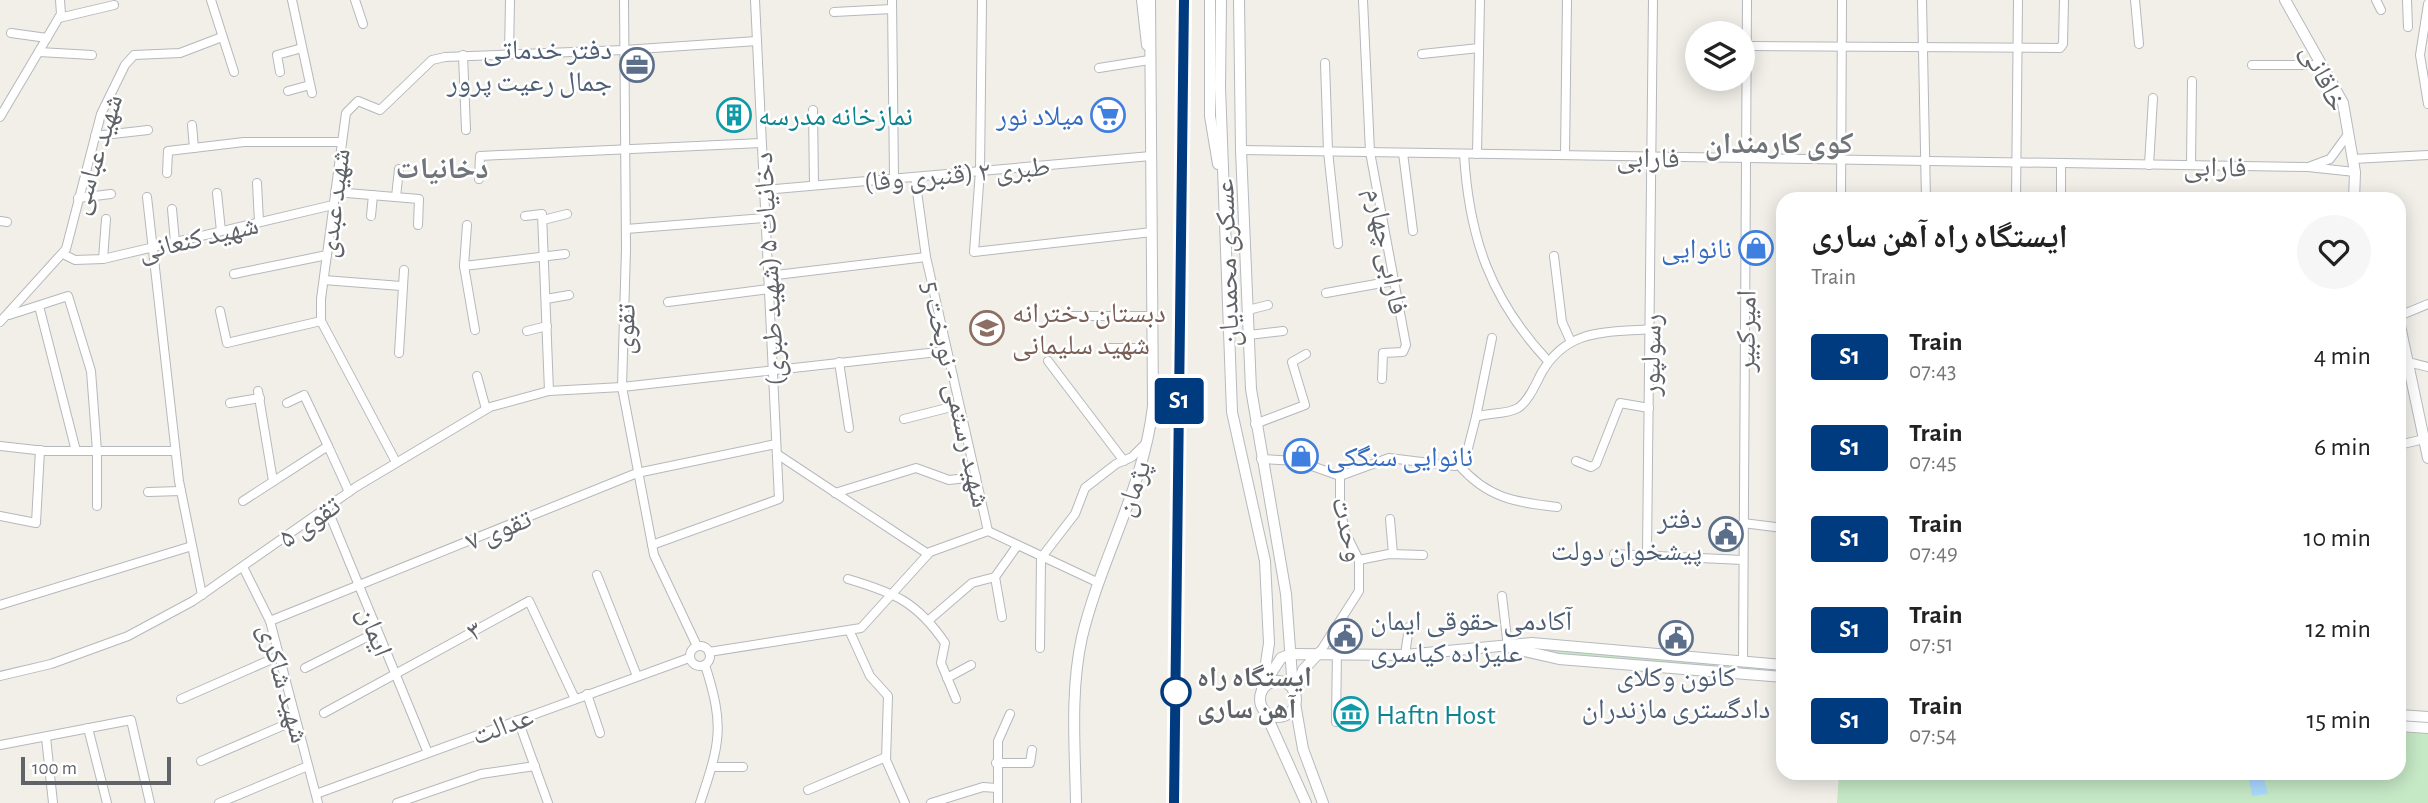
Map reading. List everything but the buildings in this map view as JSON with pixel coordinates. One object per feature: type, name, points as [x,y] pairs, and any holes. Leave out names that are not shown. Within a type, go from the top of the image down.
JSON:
[{"type":"main road","points":[[1142,0],[1144,39],[1150,56]]},
{"type":"main road","name":"پژمان","points":[[1076,803],[1077,665],[1099,583],[1149,439],[1153,406],[1150,0]]},
{"type":"main road","points":[[1213,0],[1208,43],[1210,116],[1222,187]]},
{"type":"main road","points":[[1213,0],[1215,70],[1220,88]]},
{"type":"main road","name":"عسکری محمدیان","points":[[1221,0],[1222,187],[1232,412],[1256,513],[1266,574],[1269,643],[1264,688]]},
{"type":"main road","name":"عسکری محمدیان","points":[[1239,0],[1241,150],[1255,424],[1286,594],[1294,696],[1303,749],[1323,803]]},
{"type":"main road","name":"خاقانی","points":[[2285,0],[2343,103],[2356,172],[2355,192]]},
{"type":"main road","points":[[1222,149],[1241,150]]},
{"type":"main road","points":[[2406,372],[2428,458]]},
{"type":"main road","points":[[1307,803],[1260,699],[1273,666],[1281,658],[1291,654],[1337,652],[1405,655],[1508,647],[1776,676]]},
{"type":"main road","points":[[1541,650],[1776,664]]},
{"type":"main road","points":[[1265,712],[1273,716],[1283,716],[1294,696],[1303,670],[1320,652]]},
{"type":"main road","points":[[1264,688],[1281,681],[1294,696]]},
{"type":"main road","points":[[2406,715],[2428,717]]},
{"type":"main road","points":[[2406,726],[2428,728]]},
{"type":"street","points":[[0,117],[59,18],[60,0]]},
{"type":"street","points":[[211,0],[234,72]]},
{"type":"street","points":[[288,91],[311,89],[292,0]]},
{"type":"street","points":[[355,0],[363,24]]},
{"type":"street","points":[[509,53],[510,0]]},
{"type":"street","name":"تقوی","points":[[624,0],[626,229],[622,387],[652,545],[697,646]]},
{"type":"street","name":"دخانیات ۵ (شهید طبری)","points":[[652,545],[779,499],[755,0]]},
{"type":"street","points":[[982,0],[980,171],[975,252],[1152,232]]},
{"type":"street","name":"فارابی چهارم","points":[[1363,0],[1370,152],[1406,349],[1383,354],[1382,379]]},
{"type":"street","points":[[1477,154],[1480,0]]},
{"type":"street","points":[[1565,155],[1567,0]]},
{"type":"street","name":"رسولپور","points":[[1647,554],[1653,0]]},
{"type":"street","name":"امیرکبیر","points":[[1747,0],[1747,21]]},
{"type":"street","points":[[1841,192],[1842,0]]},
{"type":"street","points":[[1922,0],[1926,192]]},
{"type":"street","points":[[2016,192],[2018,0]]},
{"type":"street","points":[[1755,46],[2062,47],[2064,0]]},
{"type":"street","points":[[2135,0],[2139,44]]},
{"type":"street","points":[[2376,0],[2381,10]]},
{"type":"street","points":[[2407,0],[2409,27]]},
{"type":"street","points":[[834,12],[892,4],[894,178]]},
{"type":"street","points":[[2428,4],[2420,55],[2428,104]]},
{"type":"street","points":[[59,18],[114,5]]},
{"type":"street","points":[[11,33],[47,38]]},
{"type":"street","name":"شهید عباسی","points":[[3,319],[63,254],[101,114],[125,65],[134,55],[180,53],[222,37]]},
{"type":"street","name":"شهید عبدی","points":[[321,321],[341,142],[346,113],[358,101],[380,110],[432,60],[463,55],[624,50],[757,41]]},
{"type":"street","points":[[281,72],[277,55],[302,48]]},
{"type":"street","points":[[1422,54],[1479,48]]},
{"type":"street","points":[[39,52],[92,55]]},
{"type":"street","points":[[463,55],[466,130]]},
{"type":"street","points":[[1099,68],[1150,56]]},
{"type":"street","points":[[1325,63],[1328,151],[1338,244]]},
{"type":"street","points":[[2252,65],[2322,65]]},
{"type":"street","points":[[2191,165],[2192,81]]},
{"type":"street","name":"امیرکبیر","points":[[1743,662],[1747,91]]},
{"type":"street","points":[[2149,164],[2153,98]]},
{"type":"street","points":[[813,110],[814,186]]},
{"type":"street","points":[[192,125],[194,148]]},
{"type":"street","points":[[95,136],[148,130]]},
{"type":"street","points":[[2308,167],[2330,159],[2349,133]]},
{"type":"street","points":[[167,173],[167,152],[244,142],[341,142]]},
{"type":"street","points":[[479,179],[480,156],[761,143]]},
{"type":"street","name":"فارابی","points":[[1241,150],[2308,167],[2356,172]]},
{"type":"street","points":[[1403,153],[1413,231]]},
{"type":"street","points":[[1464,154],[1467,204],[1479,250],[1500,297],[1528,340],[1548,361]]},
{"type":"street","points":[[2353,159],[2428,155]]},
{"type":"street","name":"طبری ۲ (قنبری وفا)","points":[[764,190],[1151,156]]},
{"type":"street","points":[[2061,163],[2062,192]]},
{"type":"street","points":[[396,197],[400,169]]},
{"type":"street","name":"شهید رستمی - نوبخت 5","points":[[915,177],[926,257],[988,531]]},
{"type":"street","points":[[257,183],[259,222]]},
{"type":"street","points":[[335,192],[419,199],[418,225]]},
{"type":"street","points":[[217,193],[221,231]]},
{"type":"street","points":[[78,198],[111,194]]},
{"type":"street","points":[[371,216],[373,195]]},
{"type":"street","points":[[147,197],[150,247],[181,491],[202,595]]},
{"type":"street","name":"شهید کنعانی","points":[[63,254],[75,260],[103,259],[333,205]]},
{"type":"street","points":[[172,209],[176,242]]},
{"type":"street","points":[[525,216],[568,214]]},
{"type":"street","points":[[542,217],[550,391]]},
{"type":"street","points":[[626,229],[765,218]]},
{"type":"street","points":[[103,259],[106,219]]},
{"type":"street","points":[[467,225],[464,266],[475,330]]},
{"type":"street","points":[[464,266],[565,254]]},
{"type":"street","points":[[234,274],[327,255]]},
{"type":"street","points":[[1554,256],[1562,321],[1572,342]]},
{"type":"street","points":[[768,276],[926,257]]},
{"type":"street","points":[[399,353],[404,270]]},
{"type":"street","points":[[324,280],[401,286]]},
{"type":"street","points":[[1326,293],[1393,281]]},
{"type":"street","points":[[668,302],[769,289]]},
{"type":"street","points":[[546,299],[569,295]]},
{"type":"street","points":[[3,319],[68,296],[90,371],[97,451],[97,506]]},
{"type":"street","points":[[2406,315],[2428,304]]},
{"type":"street","points":[[1248,310],[1268,305]]},
{"type":"street","points":[[39,306],[76,451]]},
{"type":"street","points":[[220,311],[228,343],[321,321],[396,463]]},
{"type":"street","points":[[1073,317],[1152,316]]},
{"type":"street","points":[[527,331],[547,326]]},
{"type":"street","points":[[1476,417],[1517,409],[1548,361],[1586,334],[1651,329]]},
{"type":"street","points":[[1249,335],[1283,331]]},
{"type":"street","points":[[1340,475],[1389,458],[1447,467],[1458,464],[1466,456],[1492,338]]},
{"type":"street","points":[[1110,348],[1153,348]]},
{"type":"street","name":"تقوی ۵","points":[[0,676],[51,664],[128,636],[202,595],[349,492],[486,409],[550,391],[622,387],[947,351]]},
{"type":"street","points":[[1255,424],[1305,405],[1292,362],[1306,355]]},
{"type":"street","points":[[1048,361],[1124,461]]},
{"type":"street","points":[[839,362],[849,428]]},
{"type":"street","points":[[2406,365],[2428,367]]},
{"type":"street","points":[[477,376],[486,409]]},
{"type":"street","points":[[230,403],[259,395],[274,481]]},
{"type":"street","points":[[287,403],[304,395],[349,492]]},
{"type":"street","points":[[1576,461],[1591,467],[1596,464],[1620,403],[1649,408]]},
{"type":"street","points":[[904,419],[959,405]]},
{"type":"street","points":[[1040,648],[1041,558],[1075,514],[1084,488],[1132,457],[1149,439]]},
{"type":"street","points":[[2406,443],[2424,439]]},
{"type":"street","name":"تقوی ۷","points":[[270,621],[637,473],[776,444]]},
{"type":"street","points":[[0,446],[40,450],[176,451]]},
{"type":"street","points":[[243,501],[328,446]]},
{"type":"street","points":[[0,516],[36,523],[40,450]]},
{"type":"street","points":[[776,454],[928,554]]},
{"type":"street","name":"وحدت","points":[[1261,459],[1298,461],[1340,475],[1340,507],[1345,532],[1359,560],[1359,591],[1320,652]]},
{"type":"street","points":[[1458,464],[1476,485],[1506,499],[1557,507]]},
{"type":"street","points":[[835,493],[916,468],[949,480],[976,477]]},
{"type":"street","points":[[148,492],[181,491]]},
{"type":"street","name":"ایمان","points":[[327,508],[428,753]]},
{"type":"street","points":[[1390,519],[1393,554]]},
{"type":"street","points":[[1743,523],[1776,527]]},
{"type":"street","points":[[705,666],[695,666],[689,658],[697,646],[709,652],[862,628],[928,554],[988,531],[1099,583]]},
{"type":"street","points":[[0,605],[192,546]]},
{"type":"street","points":[[929,620],[972,583],[995,577],[1017,546]]},
{"type":"street","points":[[1359,560],[1393,554],[1423,555]]},
{"type":"street","points":[[1614,554],[1743,561]]},
{"type":"street","name":"شهید شاکری","points":[[243,567],[270,621],[317,799]]},
{"type":"street","points":[[597,575],[636,676]]},
{"type":"street","points":[[995,577],[1002,617]]},
{"type":"street","points":[[848,579],[893,593],[929,620],[945,643],[941,663],[956,699]]},
{"type":"street","points":[[1502,596],[1508,647]]},
{"type":"street","name":"۳","points":[[324,713],[529,601],[575,699]]},
{"type":"street","points":[[1405,655],[1409,627]]},
{"type":"street","points":[[849,630],[870,676],[888,695],[887,757],[905,803]]},
{"type":"street","points":[[305,668],[377,632]]},
{"type":"street","points":[[700,803],[712,767],[719,723],[718,705],[705,666],[709,652]]},
{"type":"street","points":[[1336,722],[1337,652]]},
{"type":"street","points":[[181,699],[279,656]]},
{"type":"street","name":"عدالت","points":[[317,799],[428,753],[689,658]]},
{"type":"street","points":[[947,678],[971,665]]},
{"type":"street","points":[[587,694],[600,733]]},
{"type":"street","points":[[998,803],[998,741],[1010,714]]},
{"type":"street","points":[[0,745],[131,720],[150,803]]},
{"type":"street","points":[[201,761],[296,720]]},
{"type":"street","points":[[518,720],[548,803]]},
{"type":"street","points":[[88,729],[107,803]]},
{"type":"street","points":[[46,737],[53,803]]},
{"type":"street","points":[[996,763],[1030,763],[1032,750]]},
{"type":"street","points":[[808,790],[887,757]]},
{"type":"street","points":[[219,803],[308,766]]},
{"type":"street","points":[[397,803],[481,774],[535,766]]},
{"type":"street","points":[[712,767],[743,767]]},
{"type":"street","points":[[931,803],[983,787],[997,788]]},
{"type":"green space","points":[[1543,647],[1776,667],[1776,673],[1541,653],[1539,649]]},
{"type":"green space","points":[[2406,732],[2428,734],[2428,803],[1837,803],[1839,780],[2406,780]]},
{"type":"water","points":[[2249,780],[2264,780],[2268,794],[2252,796]]},
{"type":"railway","points":[[1174,803],[1184,0]]},
{"type":"train","name":"S1","points":[[1174,803],[1184,0]]},
{"type":"place","name":"دفتر خدماتی جمال رعیت پرور","points":[[637,65]]},
{"type":"place","name":"نمازخانه مدرسه","points":[[734,115]]},
{"type":"place","name":"میلاد نور","points":[[1108,115]]},
{"type":"place","name":"نانوایی","points":[[1756,248]]},
{"type":"place","name":"دبستان دخترانه شهید سلیمانی","points":[[987,328]]},
{"type":"place","name":"نانوایی سنگکی","points":[[1301,456]]},
{"type":"place","name":"دفتر پیشخوان دولت","points":[[1726,534]]},
{"type":"place","name":"آکادمی حقوقی ایمان علیزاده کیاسری","points":[[1345,636]]},
{"type":"place","name":"کانون وکلای دادگستری مازندران","points":[[1676,638]]},
{"type":"place","name":"ایستگاه راه آهن ساری","points":[[1176,692]]},
{"type":"place","name":"Haftn Host","points":[[1351,714]]},
{"type":"district","name":"کوی کارمندان","points":[[1779,143]]},
{"type":"district","name":"دخانیات","points":[[442,168]]}]
